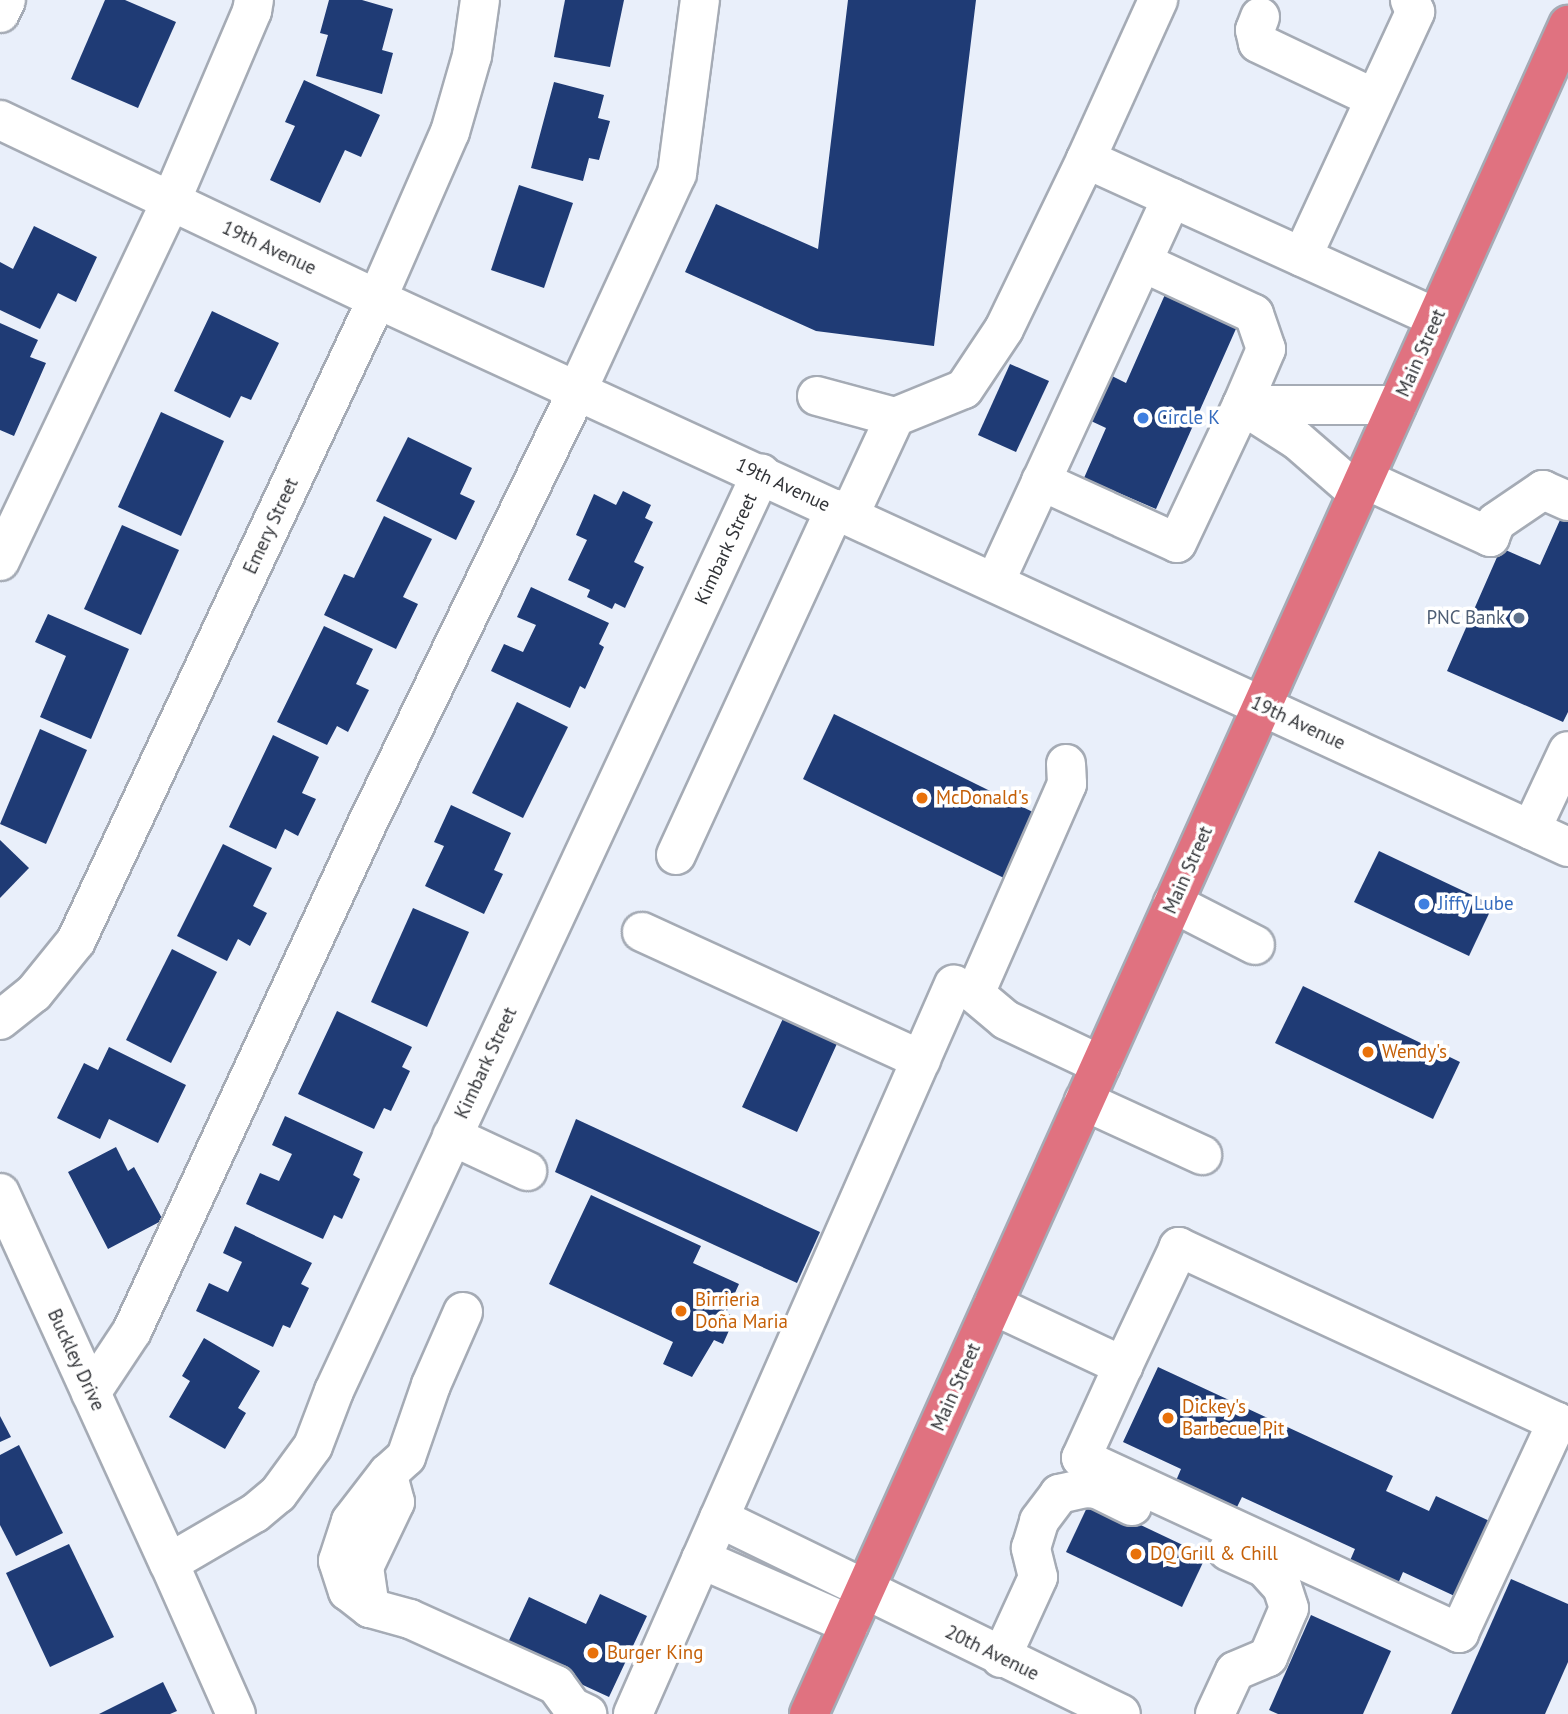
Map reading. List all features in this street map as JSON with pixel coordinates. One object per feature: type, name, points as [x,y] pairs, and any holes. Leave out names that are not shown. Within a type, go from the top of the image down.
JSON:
[{"type":"highway","name":"Main Street","points":[[808,1714],[1568,25]]},
{"type":"street","points":[[0,13],[6,0]]},
{"type":"street","points":[[0,561],[171,201],[252,11],[254,0]]},
{"type":"street","name":"Emery Street","points":[[0,1020],[34,993],[76,941],[377,299],[450,132],[472,56],[480,0]]},
{"type":"street","points":[[91,1393],[132,1331],[367,824],[554,433],[577,391],[677,174],[700,0]]},
{"type":"street","points":[[817,396],[895,417],[964,389],[1004,330],[1158,0]]},
{"type":"street","points":[[1302,257],[1415,12],[1409,0]]},
{"type":"street","points":[[1261,17],[1255,30],[1258,43],[1374,98]]},
{"type":"street","name":"19th Avenue","points":[[0,120],[377,299],[1568,847]]},
{"type":"street","points":[[1086,159],[1436,318]]},
{"type":"street","points":[[995,582],[1172,198]]},
{"type":"street","points":[[1041,481],[1177,543],[1242,405],[1265,349],[1254,314],[1142,262]]},
{"type":"street","points":[[1242,405],[1397,405]]},
{"type":"street","points":[[1242,405],[1361,486],[1490,537],[1496,522],[1543,490],[1568,501]]},
{"type":"street","points":[[677,855],[842,512],[895,417]]},
{"type":"street","name":"Kimbark Street","points":[[169,1563],[255,1513],[278,1494],[313,1446],[334,1391],[761,474]]},
{"type":"street","points":[[1531,830],[1568,751]]},
{"type":"street","points":[[1066,764],[1067,784],[975,994],[1006,1020],[1101,1065]]},
{"type":"street","points":[[1173,903],[1255,945]]},
{"type":"street","points":[[642,932],[921,1060]]},
{"type":"street","points":[[633,1714],[954,984]]},
{"type":"street","points":[[1084,1101],[1202,1155]]},
{"type":"street","points":[[452,1136],[527,1171]]},
{"type":"street","name":"Buckley Drive","points":[[0,1194],[169,1563]]},
{"type":"street","points":[[1179,1247],[1557,1422],[1460,1633],[1081,1458],[1123,1366],[1179,1247]]},
{"type":"street","points":[[993,1305],[1123,1366]]},
{"type":"street","points":[[463,1312],[431,1385],[406,1457],[388,1473],[395,1503],[364,1567],[370,1608],[410,1619],[556,1685],[572,1707],[587,1714]]},
{"type":"street","points":[[1001,1658],[1038,1577],[1031,1548],[1039,1521],[1059,1494],[1097,1489],[1265,1568],[1282,1587],[1289,1608],[1268,1657],[1235,1671],[1215,1714]]},
{"type":"street","name":"20th Avenue","points":[[719,1518],[1001,1658],[1121,1714]]},
{"type":"street","points":[[701,1559],[849,1624]]},
{"type":"street","points":[[169,1563],[236,1714]]},
{"type":"building","points":[[105,0],[125,0],[176,22],[138,108],[71,79]]},
{"type":"building","points":[[329,0],[362,0],[393,9],[382,50],[393,53],[382,94],[316,76],[328,35],[320,33]]},
{"type":"building","points":[[565,0],[624,0],[610,67],[554,57]]},
{"type":"building","points":[[848,0],[976,0],[934,346],[816,331],[685,272],[716,204],[818,249]]},
{"type":"building","points":[[304,80],[380,115],[361,157],[345,150],[320,203],[270,180],[295,126],[285,122]]},
{"type":"building","points":[[554,82],[604,95],[598,118],[610,121],[599,160],[589,158],[583,181],[531,168]]},
{"type":"building","points":[[519,185],[573,203],[544,288],[491,270]]},
{"type":"building","points":[[34,226],[97,257],[76,302],[58,293],[40,329],[0,310],[0,262],[13,269]]},
{"type":"building","name":"Circle K","points":[[1167,290],[1239,322],[1156,509],[1084,478],[1106,428],[1091,421],[1112,376],[1126,383]]},
{"type":"building","points":[[212,311],[279,343],[251,400],[241,396],[230,418],[174,391]]},
{"type":"building","points":[[0,323],[38,340],[30,357],[46,363],[14,436],[0,430]]},
{"type":"building","points":[[1010,364],[1049,381],[1016,452],[978,435]]},
{"type":"building","points":[[161,412],[224,441],[181,536],[118,507]]},
{"type":"building","points":[[408,437],[472,468],[460,494],[475,501],[456,540],[376,501]]},
{"type":"building","points":[[623,491],[651,505],[645,518],[653,522],[634,562],[644,567],[625,608],[615,603],[612,609],[587,597],[590,590],[568,580],[587,540],[576,535],[594,494],[616,505]]},
{"type":"building","name":"PNC Bank","points":[[1568,502],[1568,712],[1563,722],[1447,671],[1501,548],[1540,565]]},
{"type":"building","points":[[384,516],[432,539],[403,597],[418,604],[396,649],[324,615],[344,574],[354,578]]},
{"type":"building","points":[[122,525],[179,550],[141,635],[84,609]]},
{"type":"building","points":[[531,587],[609,623],[599,644],[604,647],[585,689],[580,686],[570,708],[491,671],[504,644],[523,652],[536,625],[517,617]]},
{"type":"building","points":[[48,614],[129,649],[91,739],[40,717],[66,656],[35,642]]},
{"type":"building","points":[[324,626],[373,649],[356,684],[369,690],[348,732],[337,726],[327,745],[277,722]]},
{"type":"building","points":[[517,702],[568,727],[523,818],[472,793]]},
{"type":"building","name":"McDonald's","points":[[834,714],[1041,816],[1010,881],[803,779]]},
{"type":"building","points":[[40,729],[87,750],[46,844],[0,824]]},
{"type":"building","points":[[273,735],[319,757],[302,793],[316,799],[298,836],[285,829],[276,849],[229,827]]},
{"type":"building","points":[[451,805],[511,833],[494,870],[503,874],[484,914],[425,886],[444,846],[434,842]]},
{"type":"building","points":[[0,840],[29,868],[0,898]]},
{"type":"building","points":[[223,844],[272,868],[253,906],[267,913],[250,946],[238,939],[227,961],[177,936]]},
{"type":"building","name":"Jiffy Lube","points":[[1379,851],[1493,905],[1469,956],[1354,902]]},
{"type":"building","points":[[413,908],[469,932],[427,1027],[371,1002]]},
{"type":"building","points":[[172,949],[217,972],[171,1063],[126,1040]]},
{"type":"building","name":"Wendy's","points":[[1303,986],[1460,1062],[1433,1119],[1275,1043]]},
{"type":"building","points":[[817,989],[837,998],[822,1029],[840,1037],[797,1132],[742,1107],[786,1012],[803,1020]]},
{"type":"building","points":[[337,1011],[412,1047],[402,1067],[410,1071],[391,1111],[384,1108],[374,1129],[298,1094]]},
{"type":"building","points":[[109,1047],[186,1085],[158,1143],[109,1119],[100,1139],[57,1118],[84,1063],[98,1070]]},
{"type":"building","points":[[285,1116],[363,1152],[353,1175],[360,1179],[342,1219],[334,1215],[323,1239],[246,1204],[260,1173],[279,1181],[292,1154],[272,1145]]},
{"type":"building","points":[[576,1119],[820,1232],[797,1283],[555,1172]]},
{"type":"building","points":[[116,1147],[128,1171],[134,1167],[163,1220],[108,1249],[68,1172]]},
{"type":"building","points":[[591,1195],[701,1246],[693,1263],[739,1284],[726,1313],[735,1317],[723,1344],[714,1340],[692,1377],[663,1364],[673,1342],[549,1284]]},
{"type":"building","points":[[235,1226],[312,1263],[301,1284],[309,1288],[290,1328],[283,1325],[273,1347],[196,1311],[209,1283],[228,1292],[242,1262],[223,1253]]},
{"type":"building","points":[[204,1338],[260,1371],[238,1408],[246,1413],[225,1449],[169,1417],[190,1381],[182,1376]]},
{"type":"building","points":[[1158,1367],[1393,1476],[1386,1491],[1429,1511],[1436,1496],[1496,1524],[1461,1599],[1403,1572],[1397,1586],[1349,1563],[1355,1549],[1242,1497],[1235,1511],[1175,1483],[1181,1469],[1123,1442]]},
{"type":"building","points":[[0,1416],[11,1437],[0,1442]]},
{"type":"building","points":[[19,1445],[63,1533],[16,1556],[0,1525],[0,1455]]},
{"type":"building","name":"DQ Grill & Chill","points":[[1090,1501],[1206,1556],[1182,1607],[1066,1552]]},
{"type":"building","points":[[69,1544],[114,1637],[50,1667],[6,1573]]},
{"type":"building","points":[[1511,1579],[1568,1604],[1568,1662],[1545,1714],[1451,1714]]},
{"type":"building","points":[[600,1594],[647,1616],[609,1697],[505,1649],[529,1597],[586,1624]]},
{"type":"building","points":[[1311,1615],[1391,1651],[1363,1714],[1278,1714],[1269,1710]]},
{"type":"building","points":[[163,1682],[177,1711],[170,1714],[99,1714]]},
{"type":"place","name":"Circle K","points":[[1143,418]]},
{"type":"place","name":"PNC Bank","points":[[1519,618]]},
{"type":"place","name":"McDonald's","points":[[922,798]]},
{"type":"place","name":"Jiffy Lube","points":[[1424,904]]},
{"type":"place","name":"Wendy's","points":[[1368,1052]]},
{"type":"place","name":"Birrieria Doña Maria","points":[[681,1311]]},
{"type":"place","name":"Dickey's Barbecue Pit","points":[[1168,1418]]},
{"type":"place","name":"DQ Grill & Chill","points":[[1136,1554]]},
{"type":"place","name":"Burger King","points":[[593,1653]]}]
